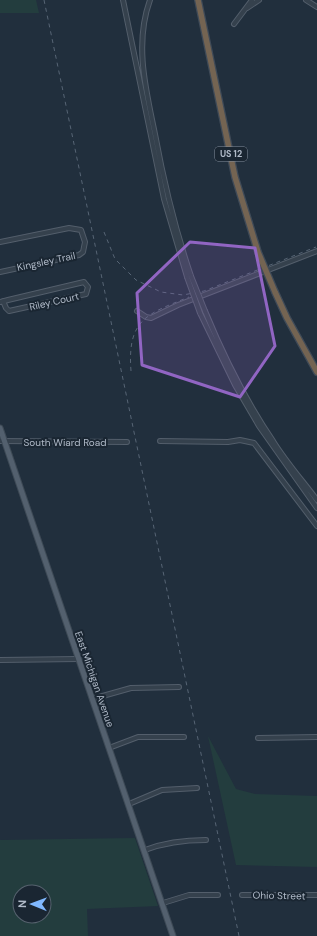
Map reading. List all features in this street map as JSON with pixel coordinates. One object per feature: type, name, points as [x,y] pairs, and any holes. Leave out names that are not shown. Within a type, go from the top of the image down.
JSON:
[{"type":"highway","name":"US 12","points":[[198,0],[235,177],[258,252],[286,318],[317,372]]},
{"type":"main road","name":"East Michigan Avenue","points":[[0,428],[2,441],[145,850],[173,936]]},
{"type":"street","points":[[123,0],[164,200],[189,276],[235,385],[259,426],[317,508]]},
{"type":"street","points":[[150,0],[143,26],[142,46],[144,78],[168,201],[189,276]]},
{"type":"street","points":[[234,24],[252,0]]},
{"type":"street","points":[[245,9],[259,0]]},
{"type":"street","points":[[306,0],[317,7]]},
{"type":"street","name":"Kingsley Trail","points":[[0,242],[69,228],[81,230],[85,242],[83,252],[79,255],[0,272]]},
{"type":"street","points":[[137,310],[146,317],[151,318],[178,305],[317,250]]},
{"type":"street","name":"Riley Court","points":[[84,282],[88,287],[86,294],[9,312],[2,301],[84,282]]},
{"type":"street","points":[[203,312],[236,380],[268,434],[292,469],[317,500]]},
{"type":"street","points":[[160,441],[228,442],[240,440],[254,443],[317,526]]},
{"type":"street","name":"South Wiard Road","points":[[2,441],[127,442]]},
{"type":"street","points":[[0,660],[79,659]]},
{"type":"street","points":[[92,699],[131,688],[179,687]]},
{"type":"street","points":[[109,748],[138,738],[184,737]]},
{"type":"street","points":[[258,738],[317,737]]},
{"type":"street","points":[[129,804],[162,790],[197,788]]},
{"type":"street","points":[[145,850],[177,841],[206,840]]},
{"type":"street","points":[[163,903],[184,895],[218,895]]},
{"type":"street","name":"Ohio Street","points":[[242,895],[317,895]]},
{"type":"highlighted area","points":[[190,242],[255,248],[275,346],[240,397],[142,365],[137,293]]},
{"type":"green space","points":[[0,0],[36,0],[39,13],[0,13]]},
{"type":"green space","points":[[208,736],[236,789],[255,794],[317,796],[317,867],[236,865]]},
{"type":"green space","points":[[135,838],[158,906],[87,909],[88,936],[0,936],[0,840]]},
{"type":"railway","points":[[44,0],[239,936]]},
{"type":"railway","points":[[104,232],[115,259],[136,280],[161,292],[183,295],[204,291],[316,247]]},
{"type":"railway","points":[[131,371],[132,340],[143,321],[151,314],[162,308],[189,297]]}]
